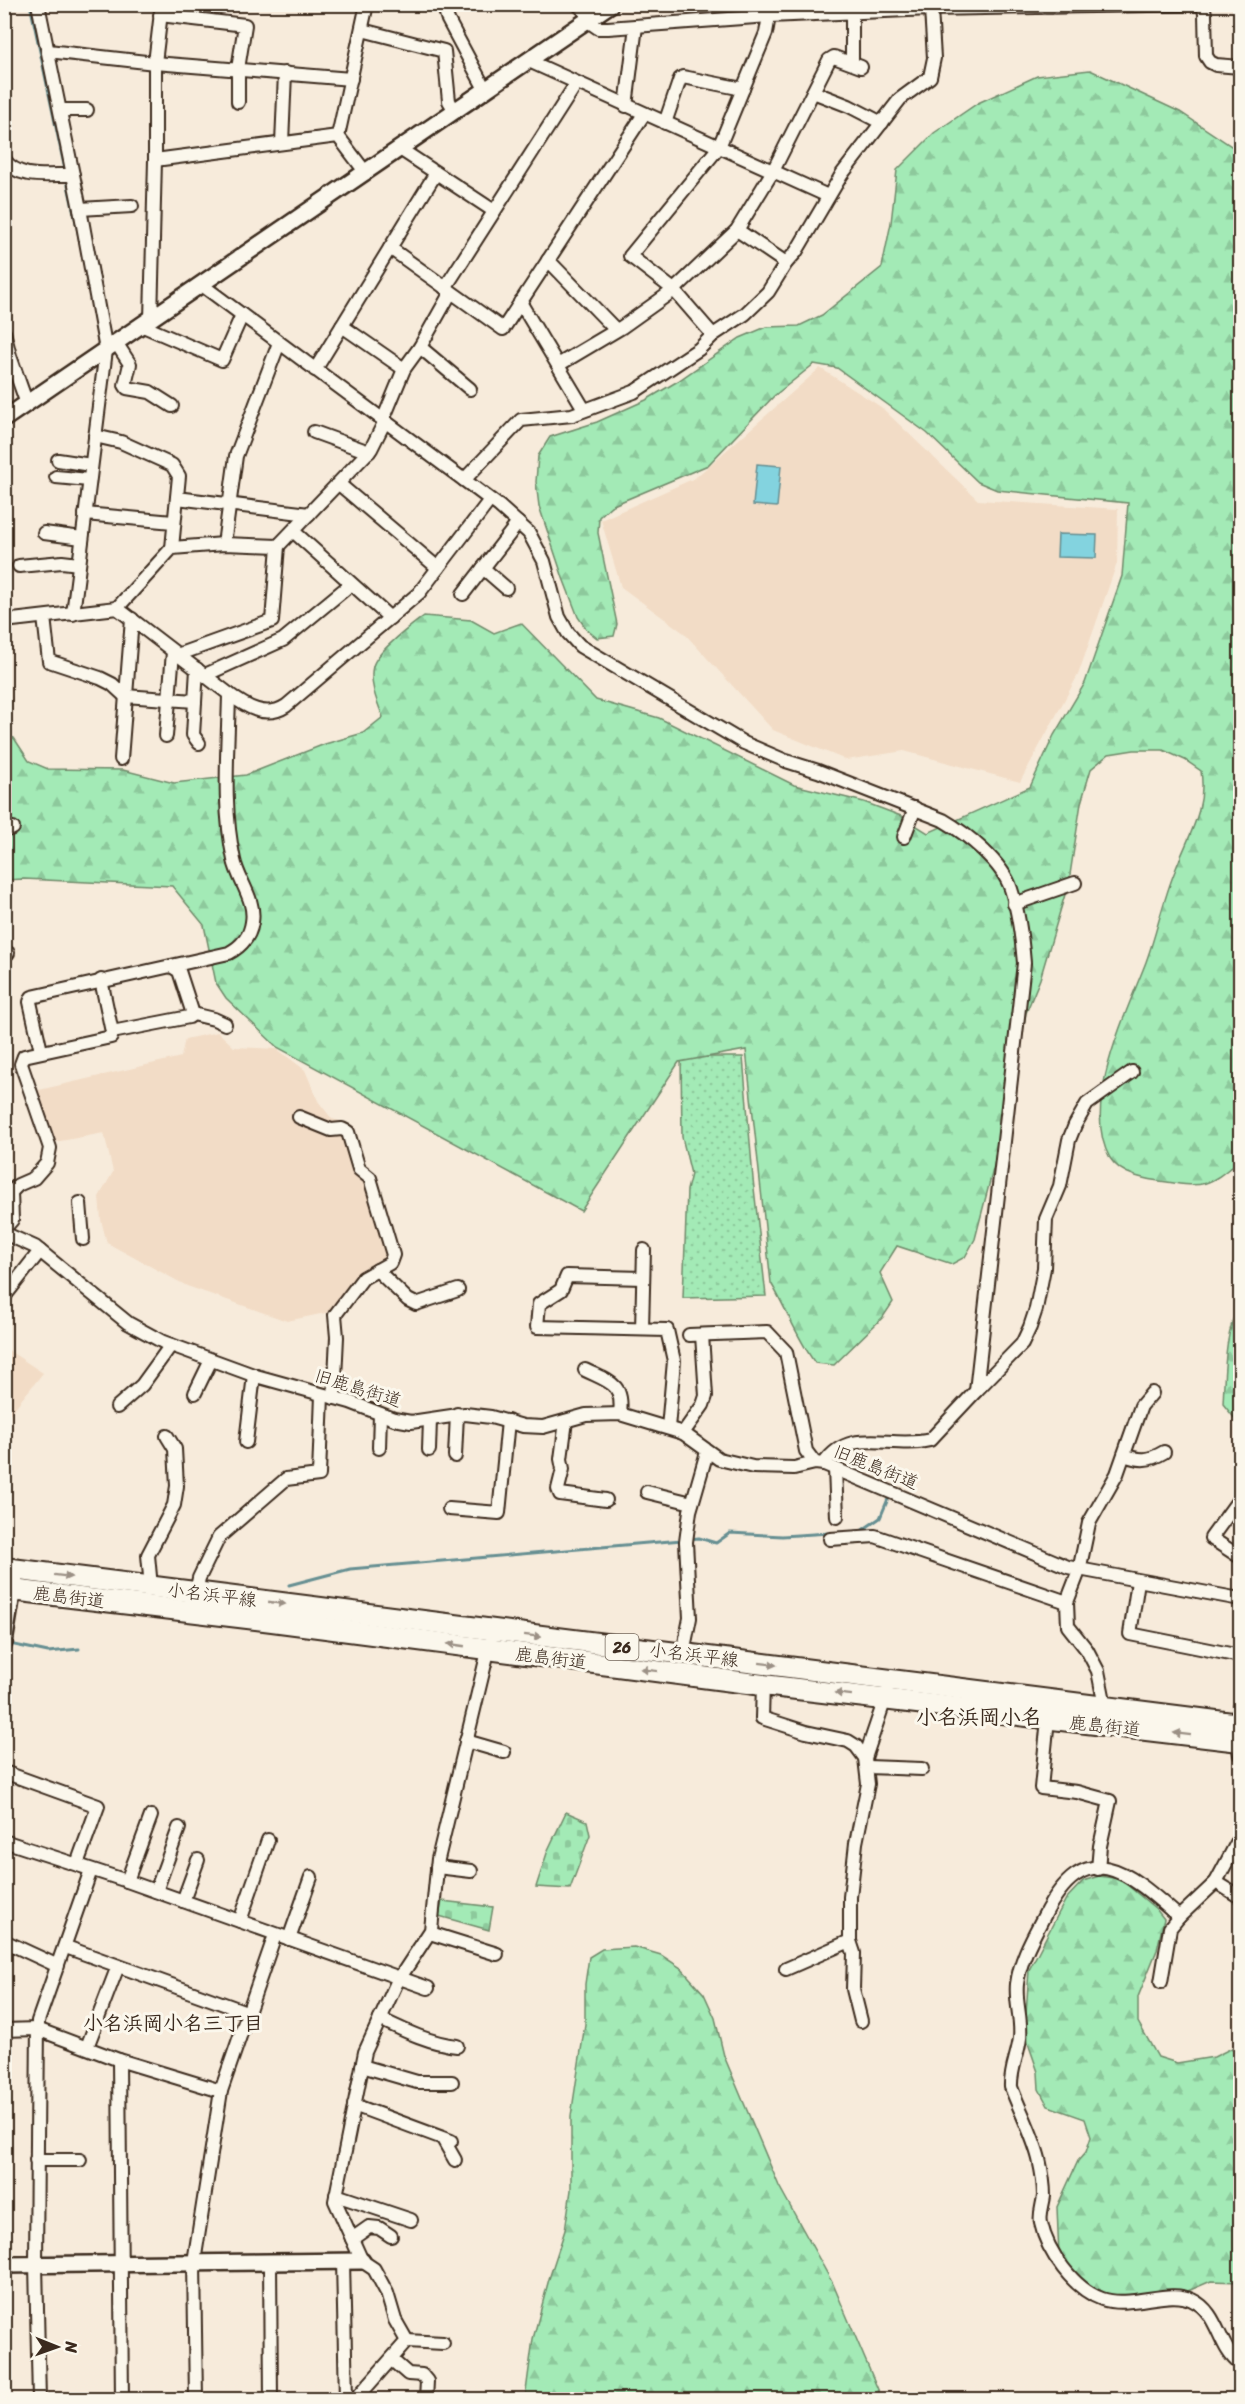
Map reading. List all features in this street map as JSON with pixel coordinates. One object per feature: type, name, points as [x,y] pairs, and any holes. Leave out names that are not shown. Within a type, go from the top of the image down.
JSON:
[{"type":"main road","name":"小名浜平線","points":[[10,1569],[150,1587],[194,1602]]},
{"type":"main road","name":"鹿島街道","points":[[9,1590],[194,1602],[491,1640],[677,1674],[764,1685],[887,1690],[1048,1719],[1102,1716],[1240,1732]]},
{"type":"main road","name":"小名浜平線","points":[[491,1640],[683,1654],[887,1690],[1102,1716]]},
{"type":"street","points":[[38,4],[73,175],[112,347],[95,436],[73,614]]},
{"type":"street","points":[[366,173],[338,136],[367,4]]},
{"type":"street","points":[[443,4],[448,20],[486,91]]},
{"type":"street","points":[[577,4],[598,28],[769,16],[852,14],[904,8],[1204,5],[1206,56],[1216,65],[1240,67]]},
{"type":"street","points":[[4,419],[611,4]]},
{"type":"street","points":[[464,480],[521,420],[572,415],[634,392],[699,349],[713,335],[745,314],[768,292],[786,263],[796,252],[842,174],[900,99],[930,77],[934,58],[931,9]]},
{"type":"street","points":[[147,323],[155,160],[155,63],[161,10],[245,25],[238,69],[238,102]]},
{"type":"street","points":[[558,365],[616,330],[674,290],[736,230],[773,171],[829,60],[834,57],[856,65],[852,14]]},
{"type":"street","points":[[713,335],[674,290],[630,256],[719,147],[766,33],[769,16]]},
{"type":"street","points":[[626,106],[636,26]]},
{"type":"street","points":[[362,30],[444,51],[449,100],[455,111]]},
{"type":"street","points":[[48,51],[155,63],[351,79]]},
{"type":"street","points":[[529,61],[828,196]]},
{"type":"street","points":[[282,143],[285,73]]},
{"type":"street","points":[[664,123],[680,79],[683,77],[743,89]]},
{"type":"street","points":[[175,653],[272,621],[278,546],[369,452],[404,369],[420,347],[448,290],[494,212],[576,84]]},
{"type":"street","points":[[813,92],[849,106],[882,123]]},
{"type":"street","points":[[60,110],[87,110]]},
{"type":"street","points":[[390,248],[502,329],[644,114]]},
{"type":"street","points":[[155,160],[338,136]]},
{"type":"street","points":[[400,149],[494,212]]},
{"type":"street","points":[[4,159],[9,166],[21,173],[73,175]]},
{"type":"street","points":[[315,370],[436,173]]},
{"type":"street","points":[[81,209],[132,206]]},
{"type":"street","points":[[736,230],[786,263]]},
{"type":"street","points":[[548,260],[616,330]]},
{"type":"street","points":[[202,285],[464,480],[529,533],[544,561],[559,617],[568,633],[580,646],[744,743],[943,820],[975,843],[1004,874],[1011,889],[1021,932],[1024,963],[976,1391]]},
{"type":"street","points":[[520,302],[584,409]]},
{"type":"street","points":[[147,323],[222,360],[242,315]]},
{"type":"street","points":[[342,326],[404,369]]},
{"type":"street","points":[[4,332],[27,404]]},
{"type":"street","points":[[224,544],[236,456],[279,343]]},
{"type":"street","points":[[112,347],[130,364],[125,385],[127,388],[150,392],[172,406]]},
{"type":"street","points":[[420,347],[470,389]]},
{"type":"street","points":[[314,432],[369,452]]},
{"type":"street","points":[[4,621],[117,608],[172,548],[179,476],[172,465],[121,442],[95,436]]},
{"type":"street","points":[[58,460],[91,465]]},
{"type":"street","points":[[56,477],[89,480]]},
{"type":"street","points":[[339,484],[438,568]]},
{"type":"street","points":[[177,498],[309,514]]},
{"type":"street","points":[[117,608],[229,694],[255,710],[270,712],[281,710],[419,593],[490,500]]},
{"type":"street","points":[[85,514],[173,522]]},
{"type":"street","points":[[463,594],[518,523]]},
{"type":"street","points":[[293,531],[390,618]]},
{"type":"street","points":[[44,533],[82,538]]},
{"type":"street","points":[[172,548],[224,544],[278,546]]},
{"type":"street","points":[[19,566],[62,562],[79,564]]},
{"type":"street","points":[[483,568],[506,588]]},
{"type":"street","points":[[201,672],[283,640],[351,584]]},
{"type":"street","points":[[44,617],[49,661],[100,678],[112,684],[125,696],[195,701]]},
{"type":"street","points":[[122,759],[132,619]]},
{"type":"street","points":[[166,736],[175,653]]},
{"type":"street","points":[[199,743],[193,735],[195,701],[201,672]]},
{"type":"street","points":[[41,1051],[30,1002],[32,997],[229,953],[241,946],[249,935],[253,920],[245,887],[234,861],[227,807],[229,694]]},
{"type":"street","points":[[904,837],[915,808]]},
{"type":"street","points":[[1014,904],[1075,883]]},
{"type":"street","points":[[171,966],[179,970],[193,1014]]},
{"type":"street","points":[[4,1231],[12,1220],[11,1192],[18,1185],[34,1178],[47,1163],[50,1148],[21,1064],[24,1056],[111,1037],[112,1032],[100,980]]},
{"type":"street","points":[[112,1032],[189,1017],[193,1014],[225,1024]]},
{"type":"street","points":[[825,1465],[831,1454],[856,1441],[895,1443],[930,1440],[1022,1344],[1036,1309],[1044,1268],[1046,1219],[1060,1186],[1069,1140],[1075,1125],[1087,1104],[1132,1072]]},
{"type":"street","points":[[194,1602],[199,1578],[219,1537],[286,1479],[320,1475],[337,1337],[335,1315],[363,1278],[390,1263],[393,1255],[371,1180],[359,1169],[348,1132],[342,1129],[331,1130],[299,1117]]},
{"type":"street","points":[[80,1203],[83,1239]]},
{"type":"street","name":"旧鹿島街道","points":[[4,1231],[40,1251],[128,1323],[171,1345],[254,1375],[394,1419],[411,1422],[457,1414],[508,1421],[523,1426],[543,1427],[586,1415],[620,1414],[683,1432],[719,1459],[753,1467],[794,1468],[825,1465],[1079,1571],[1240,1599]]},
{"type":"street","points":[[642,1329],[644,1250]]},
{"type":"street","points":[[4,1297],[40,1251]]},
{"type":"street","points":[[377,1270],[408,1300],[416,1304],[458,1290]]},
{"type":"street","points":[[643,1278],[567,1276],[561,1290],[538,1304],[537,1327],[667,1330],[674,1361],[668,1428]]},
{"type":"street","points":[[689,1335],[767,1332],[786,1352],[806,1451],[825,1465],[837,1517]]},
{"type":"street","points":[[683,1432],[703,1405],[706,1396],[702,1335]]},
{"type":"street","points":[[117,1407],[142,1385],[171,1345]]},
{"type":"street","points":[[195,1393],[211,1360]]},
{"type":"street","points":[[585,1370],[613,1384],[622,1397],[620,1414]]},
{"type":"street","points":[[246,1442],[254,1375]]},
{"type":"street","points":[[1102,1716],[1103,1696],[1098,1671],[1087,1650],[1068,1626],[1067,1602],[1079,1571],[1089,1523],[1117,1474],[1141,1406],[1152,1393]]},
{"type":"street","points":[[379,1448],[380,1414]]},
{"type":"street","points":[[455,1456],[457,1414]]},
{"type":"street","points":[[429,1450],[430,1420]]},
{"type":"street","points":[[449,1509],[499,1513],[508,1421]]},
{"type":"street","points":[[566,1421],[558,1490],[560,1494],[606,1500]]},
{"type":"street","points":[[150,1587],[150,1567],[147,1555],[174,1505],[177,1486],[175,1449],[167,1436]]},
{"type":"street","points":[[677,1674],[690,1618],[687,1538],[692,1503],[708,1452]]},
{"type":"street","points":[[1124,1455],[1135,1460],[1149,1460],[1164,1452]]},
{"type":"street","points":[[647,1492],[692,1503]]},
{"type":"street","points":[[1240,1498],[1211,1538],[1240,1557]]},
{"type":"street","points":[[830,1539],[875,1536],[1067,1602]]},
{"type":"street","points":[[5,1641],[10,1569]]},
{"type":"street","points":[[1138,1581],[1130,1634],[1240,1656]]},
{"type":"street","points":[[407,2341],[395,2320],[387,2293],[374,2270],[362,2261],[336,2206],[336,2195],[365,2052],[400,1978],[430,1933],[437,1867],[491,1640]]},
{"type":"street","points":[[764,1685],[762,1718],[806,1732],[848,1741],[856,1746],[867,1763]]},
{"type":"street","points":[[861,2021],[853,1989],[854,1953],[850,1941],[850,1897],[856,1843],[868,1784],[867,1763],[887,1690]]},
{"type":"street","points":[[1048,1719],[1041,1788],[1077,1792],[1110,1801],[1100,1846],[1098,1869]]},
{"type":"street","points":[[466,1741],[504,1752]]},
{"type":"street","points":[[867,1763],[922,1769]]},
{"type":"street","points":[[4,1772],[98,1806],[77,1864]]},
{"type":"street","points":[[127,1881],[151,1816]]},
{"type":"street","points":[[156,1892],[178,1828]]},
{"type":"street","points":[[1161,1982],[1170,1928],[1216,1882],[1240,1837]]},
{"type":"street","points":[[240,1921],[268,1840]]},
{"type":"street","points":[[4,1841],[127,1881],[428,1988]]},
{"type":"street","points":[[183,1901],[198,1860]]},
{"type":"street","points":[[437,1867],[471,1871]]},
{"type":"street","points":[[1179,1917],[1134,1878],[1118,1871],[1098,1869],[1078,1872],[1068,1880],[1051,1902],[1028,1947],[1017,1982],[1016,1993],[1021,2021],[1020,2040],[1010,2078],[1011,2087],[1038,2154],[1044,2180],[1041,2222],[1053,2250],[1078,2285],[1090,2294],[1109,2301],[1140,2302],[1179,2296],[1193,2300],[1214,2320],[1230,2356],[1240,2364]]},
{"type":"street","points":[[39,2400],[36,2264],[38,2021],[92,1870]]},
{"type":"street","points":[[289,1939],[311,1877]]},
{"type":"street","points":[[1216,1882],[1240,1897]]},
{"type":"street","points":[[430,1933],[497,1954]]},
{"type":"street","points":[[196,2400],[194,2262],[220,2091],[275,1935]]},
{"type":"street","points":[[4,1941],[58,1966]]},
{"type":"street","points":[[786,1969],[850,1941]]},
{"type":"street","points":[[66,1947],[249,2013]]},
{"type":"street","points":[[87,2048],[118,1966]]},
{"type":"street","points":[[380,2019],[415,2036],[457,2046]]},
{"type":"street","points":[[4,2030],[38,2029],[119,2060],[220,2091]]},
{"type":"street","points":[[119,2060],[122,2400]]},
{"type":"street","points":[[362,2066],[417,2082],[452,2082]]},
{"type":"street","points":[[354,2105],[447,2140],[455,2160]]},
{"type":"street","points":[[36,2160],[80,2160]]},
{"type":"street","points":[[336,2195],[411,2220]]},
{"type":"street","points":[[352,2239],[369,2227],[379,2228],[391,2236]]},
{"type":"street","points":[[270,2261],[271,2400]]},
{"type":"street","points":[[343,2261],[346,2400]]},
{"type":"street","points":[[4,2265],[362,2261]]},
{"type":"street","points":[[407,2341],[443,2343]]},
{"type":"street","points":[[355,2400],[407,2341]]},
{"type":"street","points":[[392,2360],[408,2374],[422,2375],[427,2381],[426,2400]]},
{"type":"shaded area","points":[[820,368],[881,407],[978,500],[1118,509],[1117,563],[1078,675],[1020,782],[904,751],[846,760],[773,730],[684,633],[621,587],[601,520],[695,478]]},
{"type":"shaded area","points":[[218,1032],[234,1047],[277,1049],[305,1070],[318,1101],[332,1119],[347,1123],[354,1129],[386,1255],[382,1261],[360,1274],[330,1312],[287,1321],[187,1286],[107,1243],[101,1220],[99,1197],[113,1172],[104,1133],[55,1142],[35,1091],[181,1057],[185,1039]]},
{"type":"shaded area","points":[[5,1348],[43,1373],[5,1420]]},
{"type":"green space","points":[[1090,70],[1180,112],[1240,152],[1240,1164],[1237,1162],[1219,1176],[1198,1185],[1152,1180],[1128,1173],[1115,1164],[1110,1158],[1102,1137],[1100,1112],[1103,1086],[1118,1032],[1150,951],[1171,882],[1199,811],[1201,771],[1185,760],[1163,750],[1134,750],[1109,754],[1091,769],[1081,803],[1069,881],[1040,979],[1026,1013],[1012,1096],[975,1239],[965,1257],[952,1264],[897,1246],[880,1273],[893,1302],[883,1317],[834,1365],[815,1363],[771,1283],[746,1050],[679,1062],[581,1211],[277,1047],[226,998],[216,983],[204,925],[172,886],[5,880],[4,736],[14,738],[29,761],[48,769],[123,770],[174,783],[246,775],[325,744],[363,733],[383,717],[373,686],[373,666],[387,646],[424,616],[471,620],[494,633],[521,623],[596,700],[659,718],[794,785],[864,802],[901,816],[928,833],[1030,787],[1054,735],[1085,683],[1122,576],[1128,503],[997,490],[978,482],[927,433],[837,368],[814,364],[774,396],[708,465],[611,506],[599,517],[598,533],[617,624],[614,636],[597,638],[587,630],[578,617],[539,506],[536,482],[538,456],[550,437],[597,422],[646,400],[740,338],[766,327],[799,326],[822,315],[882,267],[891,223],[897,170],[934,133],[978,103],[1037,76]]},
{"type":"green space","points":[[681,1057],[743,1057],[766,1296],[683,1298],[687,1190],[691,1174],[682,1137]]},
{"type":"green space","points":[[1240,1303],[1240,1425],[1223,1404],[1228,1339]]},
{"type":"green space","points":[[566,1812],[587,1821],[590,1835],[570,1889],[536,1887],[548,1850]]},
{"type":"green space","points":[[1099,1876],[1120,1879],[1156,1909],[1164,1919],[1157,1950],[1138,1997],[1138,2022],[1158,2057],[1177,2063],[1214,2057],[1240,2044],[1240,2282],[1211,2281],[1188,2291],[1139,2298],[1107,2295],[1082,2285],[1059,2256],[1057,2207],[1078,2161],[1086,2152],[1091,2137],[1085,2119],[1048,2106],[1039,2089],[1038,2072],[1028,2043],[1026,2014],[1029,1970],[1066,1899],[1083,1881]]},
{"type":"green space","points":[[442,1901],[493,1907],[489,1930],[439,1916]]},
{"type":"green space","points":[[634,1947],[661,1955],[681,1968],[704,1994],[715,2018],[724,2056],[779,2186],[833,2284],[882,2399],[525,2399],[533,2339],[565,2230],[571,2190],[571,2116],[585,2024],[585,1984],[589,1957],[602,1949]]},
{"type":"water","points":[[757,464],[781,466],[777,507],[753,505]]},
{"type":"water","points":[[1058,534],[1097,535],[1096,558],[1057,557]]},
{"type":"waterway","points":[[30,4],[65,170]]},
{"type":"waterway","points":[[67,180],[81,247]]},
{"type":"waterway","points":[[95,391],[98,362]]},
{"type":"waterway","points":[[77,534],[83,484]]},
{"type":"waterway","points":[[73,561],[76,541]]},
{"type":"waterway","points":[[689,1539],[699,1538],[716,1543],[730,1533],[782,1536],[861,1531],[880,1518],[888,1499]]},
{"type":"waterway","points":[[289,1585],[350,1569],[682,1540]]},
{"type":"waterway","points":[[10,1644],[48,1652],[79,1649]]},
{"type":"district","name":"小名浜岡小名","points":[[979,1717]]},
{"type":"district","name":"小名浜岡小名三丁目","points":[[173,2023]]}]
